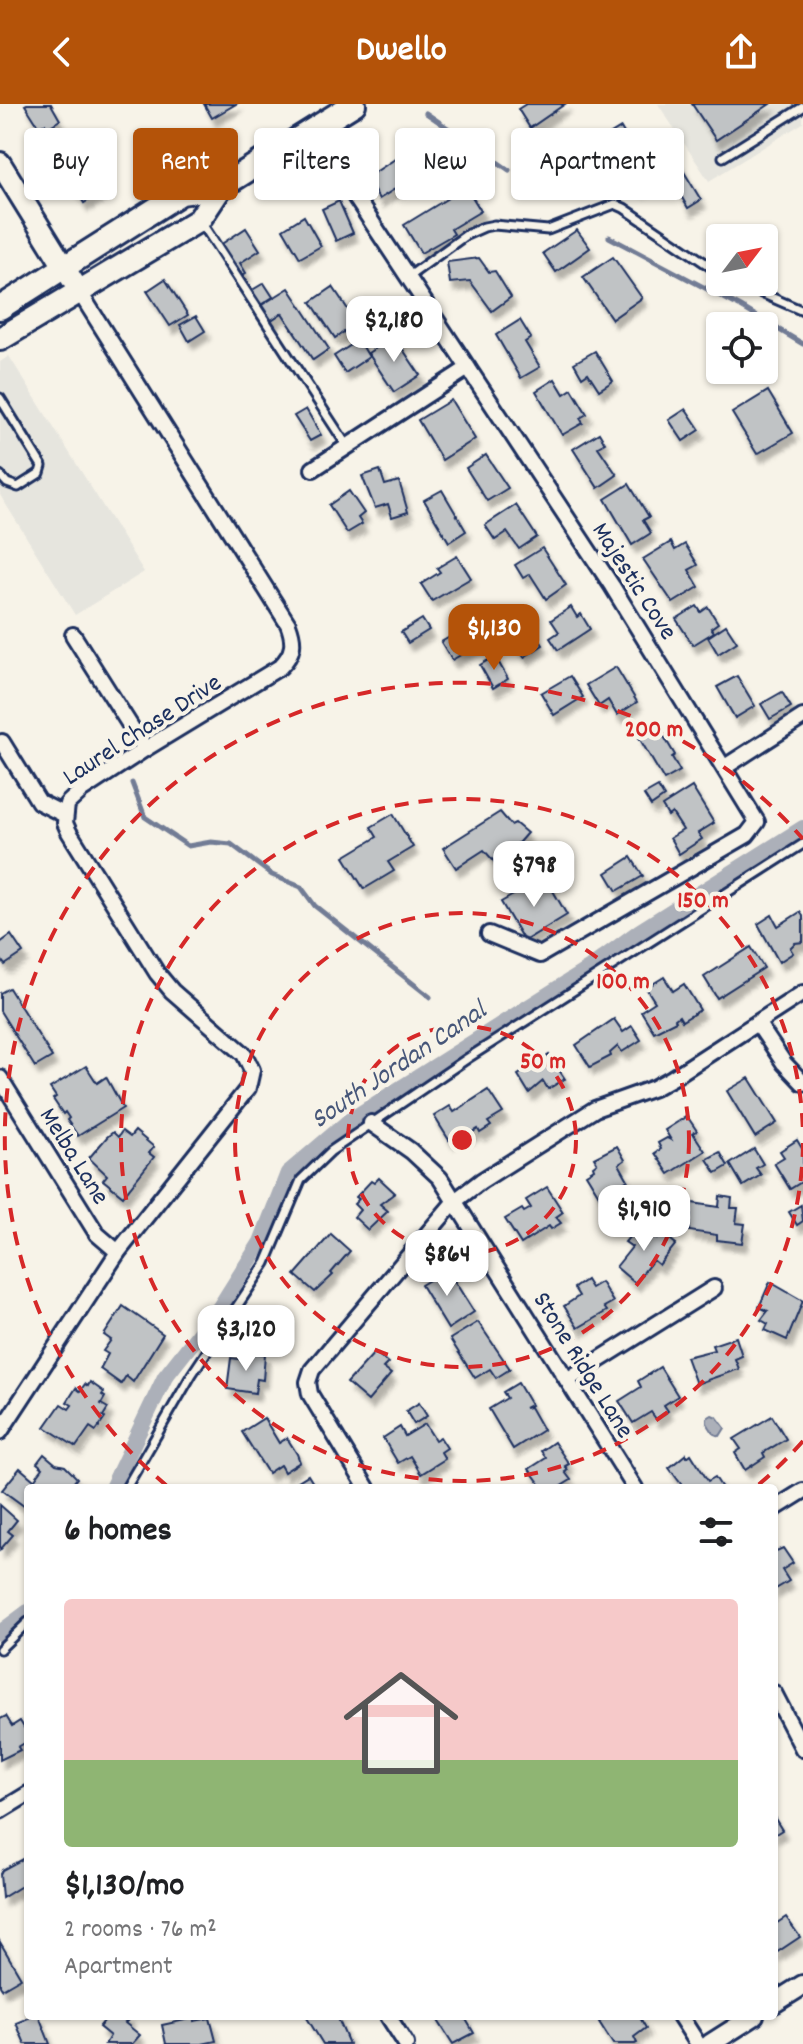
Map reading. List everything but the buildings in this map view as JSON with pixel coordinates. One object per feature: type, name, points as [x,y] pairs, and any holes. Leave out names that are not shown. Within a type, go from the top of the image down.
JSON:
[{"type":"main road","points":[[314,128],[354,104]]},
{"type":"main road","points":[[3,174],[79,291]]},
{"type":"main road","points":[[0,308],[170,200]]},
{"type":"main road","points":[[0,339],[199,220],[212,200]]},
{"type":"street","name":"Majestic Cove","points":[[357,200],[612,586],[757,822],[747,835],[540,955],[489,934]]},
{"type":"street","name":"Laurel Chase Drive","points":[[0,1432],[118,1252],[248,1088],[252,1070],[244,1054],[163,982],[69,832],[65,815],[67,804],[145,749],[280,667],[293,649],[293,635],[288,624],[79,291]]},
{"type":"street","points":[[313,469],[468,368]]},
{"type":"street","points":[[73,635],[145,749]]},
{"type":"street","points":[[725,767],[803,717]]},
{"type":"street","points":[[2,742],[39,802],[65,815]]},
{"type":"street","points":[[365,1484],[316,1405],[308,1382],[319,1359],[455,1201],[481,1181],[595,1109],[654,1088],[803,993]]},
{"type":"street","points":[[758,1024],[784,1063],[803,1083]]},
{"type":"street","name":"Melba Lane","points":[[0,1078],[97,1234],[118,1252]]},
{"type":"street","name":"Stone Ridge Lane","points":[[371,1123],[440,1178],[632,1484]]},
{"type":"street","points":[[567,1380],[714,1288]]},
{"type":"street","points":[[778,1507],[803,1491]]},
{"type":"street","points":[[778,1701],[803,1749]]},
{"type":"street","points":[[0,1811],[24,1796]]},
{"type":"street","points":[[778,2001],[803,1985]]},
{"type":"street","points":[[391,2020],[406,2044]]},
{"type":"street","points":[[683,2020],[698,2044]]},
{"type":"street","points":[[710,2044],[748,2020]]},
{"type":"lane","points":[[723,157],[803,107]]},
{"type":"lane","points":[[408,277],[466,235],[484,227],[494,225],[548,230],[615,204],[706,264]]},
{"type":"lane","points":[[199,220],[347,446]]},
{"type":"lane","points":[[768,296],[803,311]]},
{"type":"lane","points":[[0,398],[42,466],[40,473],[18,487],[7,483],[0,475]]},
{"type":"lane","points":[[128,1484],[192,1374],[266,1263],[301,1180],[331,1151],[468,1058],[803,844]]},
{"type":"lane","points":[[0,1649],[24,1626]]},
{"type":"shaded area","points":[[658,104],[803,104],[803,123],[709,181],[684,143],[684,128],[674,128]]},
{"type":"shaded area","points":[[9,356],[144,572],[75,615],[0,495],[0,362]]},
{"type":"shaded area","points":[[712,1415],[725,1428],[720,1436],[714,1434],[707,1423],[707,1418]]},
{"type":"waterway","points":[[426,113],[509,170]]},
{"type":"waterway","points":[[609,237],[741,307],[803,344]]},
{"type":"waterway","points":[[132,783],[145,817],[188,846],[211,842],[231,844],[272,875],[301,887],[315,906],[430,997]]},
{"type":"waterway","name":"South Jordan Canal","points":[[114,1484],[165,1377],[220,1307],[261,1242],[288,1173],[349,1121],[803,828]]},
{"type":"waterway","name":"South Jordan Canal","points":[[0,1633],[24,1615]]}]
